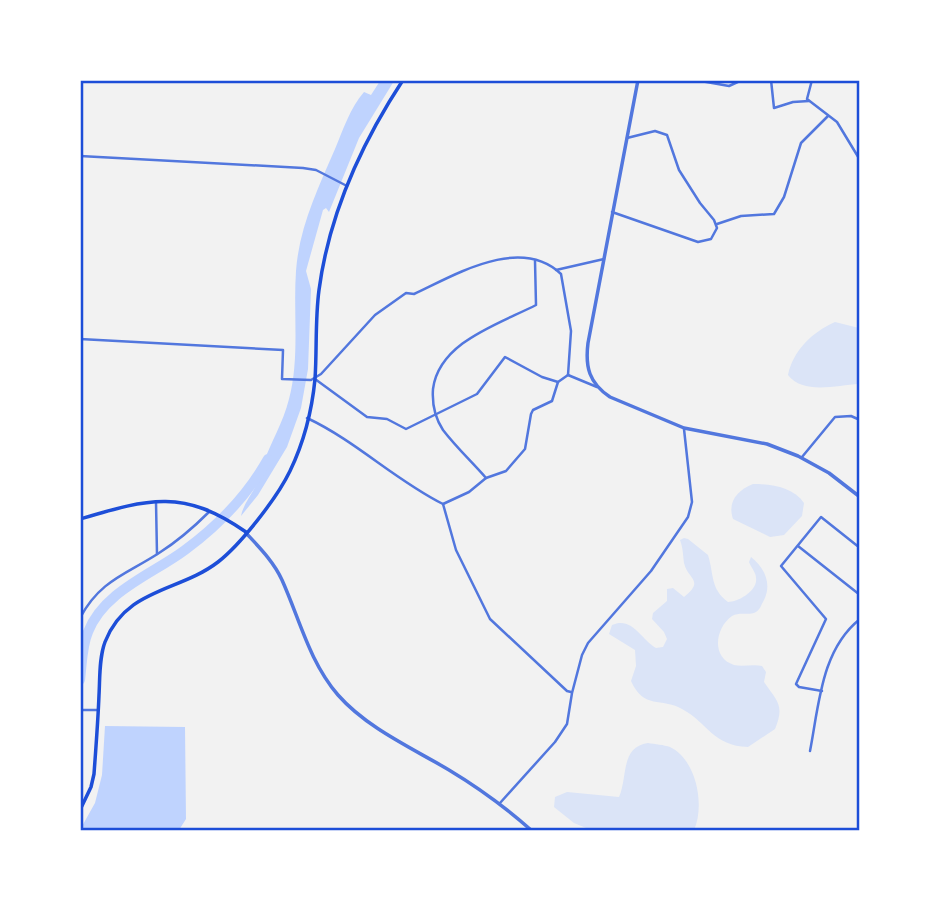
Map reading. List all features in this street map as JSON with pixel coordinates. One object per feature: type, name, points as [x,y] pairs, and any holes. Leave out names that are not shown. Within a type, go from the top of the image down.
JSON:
[{"type":"main road","points":[[80,810],[94,774],[101,663],[104,644],[112,628],[133,606],[154,591],[185,581],[219,561],[269,505],[286,478],[307,418],[313,380],[322,267],[335,216],[369,135],[403,80]]},
{"type":"main road","points":[[80,519],[127,505],[179,502],[212,512],[246,532]]},
{"type":"street","points":[[597,387],[587,370],[586,359],[638,80]]},
{"type":"street","points":[[695,80],[729,86],[742,80]]},
{"type":"street","points":[[771,80],[774,108],[793,102],[809,101]]},
{"type":"street","points":[[812,80],[807,92],[809,101],[837,122],[859,160]]},
{"type":"street","points":[[717,224],[741,216],[774,214],[783,197],[801,143],[828,116]]},
{"type":"street","points":[[612,212],[698,242],[711,239],[716,231],[717,224],[700,203],[680,170],[667,135],[656,131],[627,138]]},
{"type":"street","points":[[80,156],[303,168],[316,170],[346,186]]},
{"type":"street","points":[[313,380],[375,316],[406,293],[414,294],[485,261],[523,258],[535,260],[556,270],[562,277],[572,331],[568,375],[558,382],[552,401],[531,414],[523,452],[506,471],[486,478],[473,489],[443,504]]},
{"type":"street","points":[[556,270],[604,259]]},
{"type":"street","points":[[486,478],[443,430],[433,398],[437,372],[451,352],[463,342],[536,305],[535,260]]},
{"type":"street","points":[[80,339],[283,350],[282,379],[313,380],[367,417],[387,419],[406,429],[477,394],[505,357],[542,377],[558,382]]},
{"type":"street","points":[[568,375],[597,387],[610,397],[684,428],[767,444],[802,457],[829,473],[859,497]]},
{"type":"street","points":[[802,457],[835,417],[851,416],[859,420]]},
{"type":"street","points":[[307,418],[374,459],[424,495],[443,504],[456,550],[490,620],[572,693]]},
{"type":"street","points":[[500,803],[555,742],[567,724],[572,693],[588,643],[651,571],[688,517],[692,502],[684,428]]},
{"type":"street","points":[[156,502],[157,555]]},
{"type":"street","points":[[80,618],[85,608],[113,579],[157,555],[212,512]]},
{"type":"street","points":[[822,691],[797,686],[826,621],[781,566],[821,517],[859,548]]},
{"type":"street","points":[[246,532],[276,570],[310,652],[340,696],[378,728],[500,803],[531,831]]},
{"type":"street","points":[[798,546],[859,595]]},
{"type":"street","points":[[810,751],[833,653],[841,637],[859,619]]},
{"type":"street","points":[[80,710],[98,710]]},
{"type":"shaded area","points":[[835,322],[859,328],[859,384],[811,387],[794,381],[788,375],[799,350],[811,337]]},
{"type":"shaded area","points":[[753,484],[782,488],[794,493],[804,503],[802,516],[784,535],[770,537],[733,519],[731,507],[735,497]]},
{"type":"shaded area","points":[[684,538],[708,555],[715,586],[728,602],[742,598],[754,587],[756,578],[749,562],[751,557],[766,577],[766,594],[759,609],[754,613],[732,616],[722,628],[718,642],[722,656],[734,665],[762,666],[766,672],[764,682],[778,704],[779,714],[775,729],[748,747],[727,743],[682,709],[642,696],[631,681],[636,666],[635,650],[609,634],[612,625],[625,624],[656,648],[663,647],[667,639],[652,619],[653,613],[667,601],[667,589],[673,588],[684,597],[694,583],[684,563],[680,540]]},
{"type":"shaded area","points":[[648,743],[670,747],[687,762],[698,797],[699,809],[694,830],[591,830],[574,823],[554,807],[555,797],[567,792],[619,797],[629,757],[633,750]]},
{"type":"water","points":[[380,81],[394,81],[359,138],[329,212],[326,208],[323,210],[306,271],[311,289],[308,369],[301,408],[287,447],[258,495],[241,516],[259,479],[289,399],[295,352],[296,271],[305,224],[351,112],[364,92],[371,95]]},
{"type":"water","points":[[105,726],[185,727],[186,819],[179,830],[81,828],[95,803],[102,775]]},
{"type":"waterway","points":[[80,680],[86,637],[105,605],[130,585],[185,550],[209,530],[241,497],[268,459]]}]
